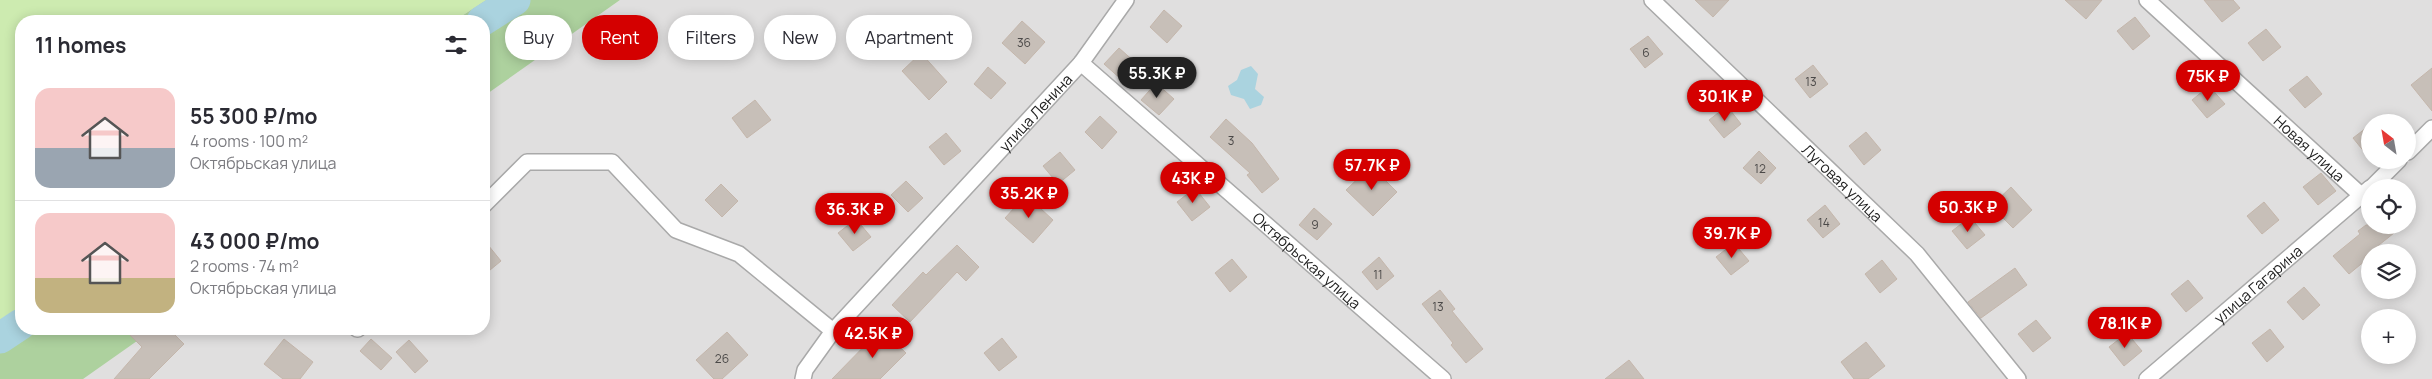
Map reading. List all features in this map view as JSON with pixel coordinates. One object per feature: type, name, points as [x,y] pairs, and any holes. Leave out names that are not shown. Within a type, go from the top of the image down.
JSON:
[{"type":"street","name":"улица Ленина","points":[[803,379],[805,370],[833,331],[1081,63],[1126,0]]},
{"type":"street","name":"Луговая улица","points":[[1652,0],[1917,254],[2018,379]]},
{"type":"street","name":"Новая улица","points":[[2147,0],[2361,184]]},
{"type":"street","name":"Октябрьская улица","points":[[1081,63],[1444,379]]},
{"type":"street","points":[[2416,144],[2432,128]]},
{"type":"street","points":[[490,199],[527,162],[612,162],[676,230],[739,254],[833,331]]},
{"type":"street","name":"улица Гагарина","points":[[2379,179],[2390,169]]},
{"type":"street","name":"улица Гагарина","points":[[2147,379],[2361,196]]},
{"type":"shaded area","points":[[620,0],[2432,0],[2432,379],[78,379],[140,335],[490,335],[490,90],[533,60],[572,60],[572,33],[582,26],[582,60],[658,60],[658,15],[598,15]]},
{"type":"green space","points":[[0,0],[486,0],[463,15],[15,15],[15,310],[0,320]]},
{"type":"green space","points":[[486,0],[620,0],[599,15],[582,15],[582,27],[572,34],[572,15],[505,15],[505,60],[535,60],[490,92],[490,15],[463,15]]},
{"type":"green space","points":[[15,310],[15,335],[145,335],[83,379],[0,379],[0,320]]},
{"type":"water","points":[[1251,66],[1258,74],[1255,89],[1264,97],[1261,105],[1250,109],[1244,99],[1231,95],[1228,86],[1237,80],[1241,70]]},
{"type":"building","points":[[1695,0],[1729,0],[1713,17]]},
{"type":"building","points":[[2065,0],[2102,0],[2086,19]]},
{"type":"building","points":[[2204,0],[2233,0],[2240,8],[2222,22]]},
{"type":"building","points":[[1164,10],[1182,26],[1167,43],[1150,27]]},
{"type":"building","points":[[2135,17],[2150,36],[2133,50],[2117,31]]},
{"type":"building","points":[[1022,21],[1045,42],[1025,64],[1002,43]]},
{"type":"building","points":[[2266,29],[2281,47],[2263,61],[2248,43]]},
{"type":"building","points":[[1648,36],[1663,54],[1645,68],[1630,49]]},
{"type":"building","points":[[1119,48],[1136,63],[1122,80],[1104,64]]},
{"type":"building","points":[[914,60],[927,60],[947,82],[929,100],[902,71]]},
{"type":"building","points":[[1813,65],[1828,84],[1810,98],[1795,79]]},
{"type":"building","points":[[988,67],[1006,83],[991,99],[974,84]]},
{"type":"building","points":[[2432,68],[2432,111],[2411,85]]},
{"type":"building","points":[[2307,76],[2322,94],[2305,108],[2289,90]]},
{"type":"building","points":[[1156,83],[1174,99],[1159,115],[1141,100]]},
{"type":"building","points":[[2209,86],[2225,104],[2207,118],[2192,100]]},
{"type":"building","points":[[755,100],[771,120],[747,138],[732,118]]},
{"type":"building","points":[[1727,106],[1741,124],[1724,138],[1709,120]]},
{"type":"building","points":[[1100,116],[1117,132],[1102,149],[1085,132]]},
{"type":"building","points":[[1226,119],[1252,143],[1279,179],[1262,193],[1247,175],[1250,173],[1210,137]]},
{"type":"building","points":[[1866,132],[1881,150],[1864,165],[1849,146]]},
{"type":"building","points":[[2361,132],[2361,148],[2353,138]]},
{"type":"building","points":[[946,133],[961,151],[944,165],[929,147]]},
{"type":"building","points":[[1759,151],[1776,168],[1761,184],[1743,168]]},
{"type":"building","points":[[1060,152],[1075,170],[1058,184],[1043,166]]},
{"type":"building","points":[[1371,166],[1397,192],[1373,216],[1346,190]]},
{"type":"building","points":[[2321,173],[2336,191],[2318,205],[2303,187]]},
{"type":"building","points":[[906,181],[923,198],[908,212],[891,195]]},
{"type":"building","points":[[721,184],[738,201],[722,217],[705,200]]},
{"type":"building","points":[[2011,187],[2032,210],[2013,228],[1991,206]]},
{"type":"building","points":[[1195,188],[1210,207],[1192,221],[1177,202]]},
{"type":"building","points":[[1026,195],[1053,220],[1033,243],[1005,218]]},
{"type":"building","points":[[2264,202],[2279,220],[2262,234],[2247,216]]},
{"type":"building","points":[[1825,205],[1840,224],[1823,238],[1807,220]]},
{"type":"building","points":[[1314,208],[1332,224],[1317,240],[1299,225]]},
{"type":"building","points":[[1970,217],[1985,235],[1967,249],[1952,231]]},
{"type":"building","points":[[856,219],[871,237],[853,251],[838,233]]},
{"type":"building","points":[[2361,229],[2361,234],[2393,234],[2380,244],[2361,244],[2361,264],[2349,274],[2333,256],[2360,234],[2358,231]]},
{"type":"building","points":[[1734,243],[1749,261],[1731,275],[1716,257]]},
{"type":"building","points":[[957,245],[979,267],[966,281],[957,272],[910,322],[892,305],[923,272],[926,275]]},
{"type":"building","points":[[490,247],[501,261],[490,270]]},
{"type":"building","points":[[1379,257],[1394,276],[1377,290],[1362,272]]},
{"type":"building","points":[[1232,259],[1247,277],[1230,292],[1215,273]]},
{"type":"building","points":[[1882,260],[1897,279],[1880,293],[1865,274]]},
{"type":"building","points":[[2015,268],[2027,285],[1981,318],[1968,302]]},
{"type":"building","points":[[2188,280],[2203,298],[2186,312],[2171,294]]},
{"type":"building","points":[[2304,287],[2320,305],[2303,320],[2287,302]]},
{"type":"building","points":[[1440,290],[1455,309],[1452,311],[1483,349],[1466,363],[1451,345],[1453,343],[1422,304]]},
{"type":"building","points":[[2036,320],[2051,338],[2033,352],[2018,334]]},
{"type":"building","points":[[881,329],[906,353],[880,379],[832,379]]},
{"type":"building","points":[[2270,329],[2284,347],[2267,362],[2252,343]]},
{"type":"building","points":[[727,332],[748,355],[722,379],[714,379],[696,360]]},
{"type":"building","points":[[2127,333],[2142,351],[2124,366],[2109,347]]},
{"type":"building","points":[[130,335],[175,335],[184,344],[149,379],[114,379],[142,347]]},
{"type":"building","points":[[1002,338],[1017,357],[999,371],[984,353]]},
{"type":"building","points":[[284,339],[313,362],[300,379],[283,379],[264,364]]},
{"type":"building","points":[[371,339],[392,358],[381,370],[360,351]]},
{"type":"building","points":[[409,340],[428,361],[415,373],[396,352]]},
{"type":"building","points":[[1866,342],[1885,366],[1868,379],[1854,379],[1841,362]]},
{"type":"building","points":[[1629,360],[1644,379],[1605,379]]},
{"type":"waterway","points":[[490,16],[515,0]]},
{"type":"waterway","points":[[0,338],[15,328]]}]
